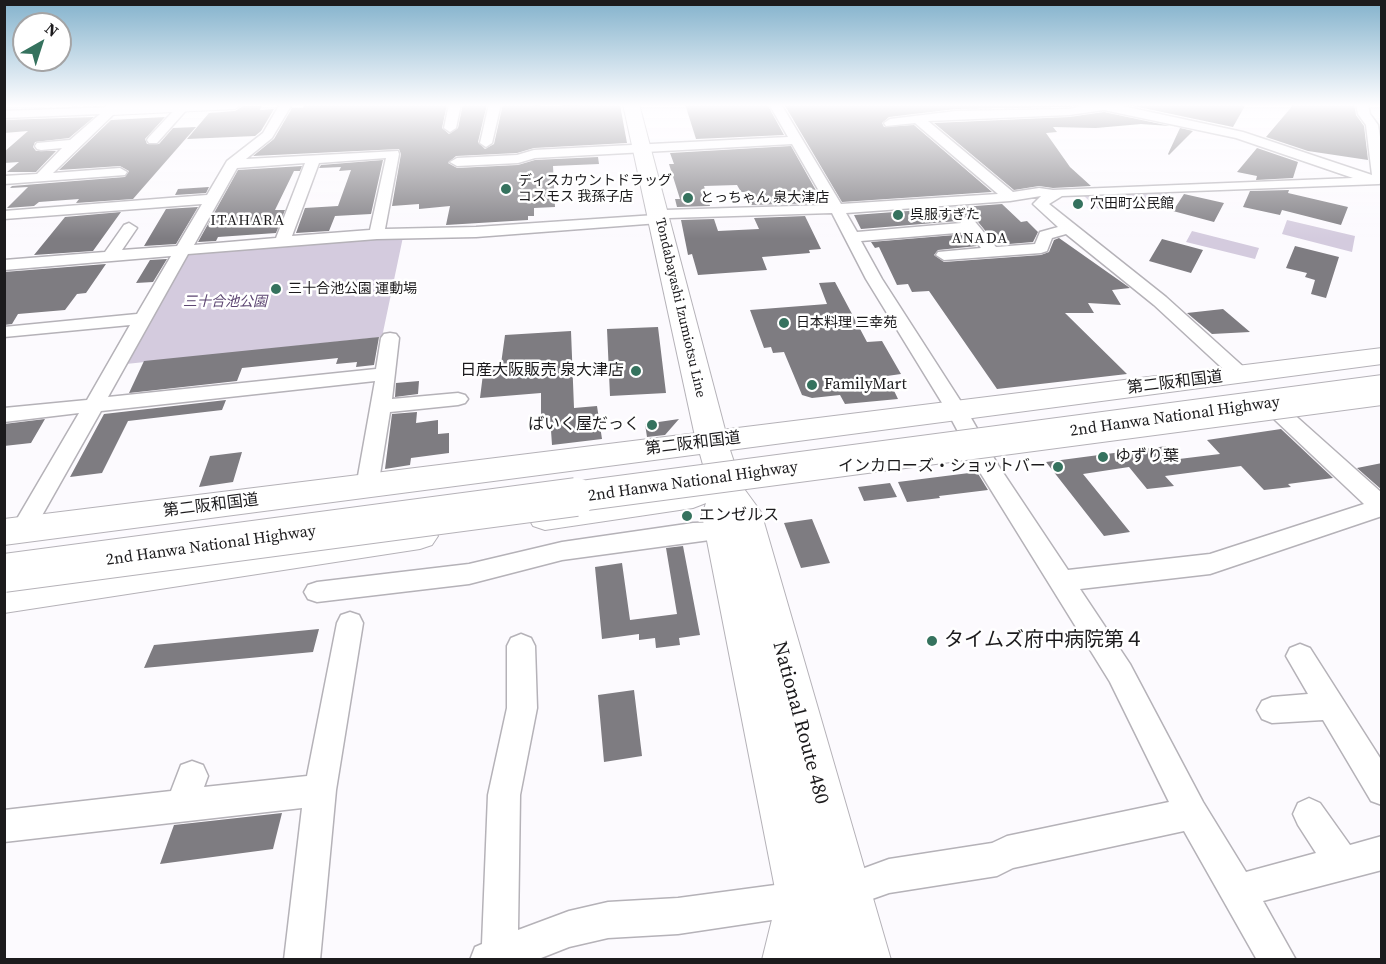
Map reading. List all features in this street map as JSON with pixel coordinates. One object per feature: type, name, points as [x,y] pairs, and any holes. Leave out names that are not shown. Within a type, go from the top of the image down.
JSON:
[{"type":"main road","name":"Tondabayashi Izumiotsu Line","points":[[642,149],[712,441]]},
{"type":"main road","name":"第二阪和国道","points":[[11,538],[712,441],[1382,356]]},
{"type":"main road","name":"2nd Hanwa National Highway","points":[[11,538],[1382,371]]},
{"type":"main road","name":"2nd Hanwa National Highway","points":[[4,573],[1382,390]]},
{"type":"main road","points":[[4,598],[726,511],[983,457],[1382,403]]},
{"type":"main road","name":"National Route 480","points":[[712,441],[726,511],[744,512],[824,895],[852,959]]},
{"type":"main road","points":[[789,960],[824,895]]},
{"type":"street","points":[[11,200],[68,149]]},
{"type":"street","points":[[11,538],[94,405],[232,164],[251,149]]},
{"type":"street","points":[[457,162],[518,159],[534,154],[624,149]]},
{"type":"street","points":[[803,149],[874,279],[957,411],[983,457],[1120,673],[1192,813],[1278,960]]},
{"type":"street","points":[[955,149],[1010,197]]},
{"type":"street","points":[[1284,149],[1379,182]]},
{"type":"street","points":[[1378,149],[1379,182]]},
{"type":"street","points":[[232,164],[393,154],[377,234]]},
{"type":"street","points":[[282,242],[314,160]]},
{"type":"street","points":[[4,180],[120,172]]},
{"type":"street","points":[[4,265],[377,234],[476,232],[659,219],[665,214],[837,208],[1010,197],[1039,192],[1053,194],[1379,182]]},
{"type":"street","points":[[1053,194],[1040,204],[1160,301],[1240,374]]},
{"type":"street","points":[[4,215],[212,199]]},
{"type":"street","points":[[852,237],[935,230],[970,224],[992,252]]},
{"type":"street","points":[[110,256],[129,228]]},
{"type":"street","points":[[935,230],[948,253],[1041,248],[1045,235],[1069,229]]},
{"type":"street","points":[[1016,250],[1033,266]]},
{"type":"street","points":[[4,332],[143,318]]},
{"type":"street","points":[[367,487],[390,338]]},
{"type":"street","points":[[4,415],[384,374]]},
{"type":"street","points":[[381,407],[458,399]]},
{"type":"street","points":[[1063,581],[1210,564],[1382,507],[1282,415]]},
{"type":"street","points":[[317,592],[469,574],[562,551],[693,532],[726,511]]},
{"type":"street","points":[[302,960],[320,790],[350,622]]},
{"type":"street","points":[[521,646],[522,708],[504,795],[494,957],[569,929],[608,920],[678,916],[824,895],[889,876],[997,860],[1008,853],[1192,813]]},
{"type":"street","points":[[1300,656],[1382,790]]},
{"type":"street","points":[[1272,710],[1331,706]]},
{"type":"street","points":[[182,806],[192,776]]},
{"type":"street","points":[[4,826],[320,790]]},
{"type":"street","points":[[1309,814],[1343,863]]},
{"type":"street","points":[[1238,891],[1382,853]]},
{"type":"green space","points":[[1167,193],[1159,208],[1098,209],[1084,196]]},
{"type":"green space","points":[[1287,220],[1355,236],[1352,252],[1282,234]]},
{"type":"green space","points":[[1192,231],[1259,248],[1255,259],[1186,242]]},
{"type":"green space","name":"三十合池公園","points":[[403,237],[382,337],[126,364],[187,255]]},
{"type":"building","points":[[7,149],[56,151],[36,172],[7,172],[19,162],[4,163],[4,152]]},
{"type":"building","points":[[81,149],[177,149],[133,199],[76,203],[79,199],[39,202],[34,206],[7,208],[28,187],[10,188],[12,186],[125,177],[129,171],[120,166],[59,170]]},
{"type":"building","points":[[262,149],[531,149],[517,153],[456,156],[448,163],[457,168],[518,165],[535,160],[598,157],[599,164],[553,166],[555,207],[534,208],[534,216],[528,216],[528,220],[446,225],[450,206],[419,209],[419,204],[392,206],[401,154],[399,149],[253,156]]},
{"type":"building","points":[[793,149],[823,203],[750,205],[745,192],[741,192],[737,185],[704,186],[710,206],[677,207],[675,199],[680,199],[669,164],[674,164],[670,153]]},
{"type":"building","points":[[811,149],[942,149],[992,192],[842,202]]},
{"type":"building","points":[[965,149],[1057,149],[1070,167],[1091,186],[1053,188],[1039,186],[1014,190]]},
{"type":"building","points":[[1256,149],[1298,162],[1293,178],[1256,180],[1257,176],[1237,172]]},
{"type":"building","points":[[1302,149],[1367,149],[1368,160]]},
{"type":"building","points":[[383,160],[371,214],[335,216],[329,231],[296,233],[305,208],[338,206],[351,170],[339,171],[341,167],[319,168],[321,165]]},
{"type":"building","points":[[302,166],[300,171],[294,171],[275,210],[285,210],[276,233],[218,237],[216,241],[198,242],[238,170]]},
{"type":"building","points":[[209,187],[206,193],[175,195],[178,189]]},
{"type":"building","points":[[1289,190],[1288,193],[1348,207],[1341,225],[1282,210],[1280,215],[1243,207],[1250,191]]},
{"type":"building","points":[[1184,194],[1224,203],[1214,222],[1173,211]]},
{"type":"building","points":[[1002,204],[1021,222],[1027,221],[1038,232],[1033,242],[997,245],[974,217],[967,215],[962,216],[958,221],[861,229],[854,215]]},
{"type":"building","points":[[198,207],[176,244],[144,246],[166,209]]},
{"type":"building","points":[[121,212],[93,251],[34,255],[65,217]]},
{"type":"building","points":[[805,216],[821,249],[809,250],[810,253],[762,257],[767,270],[698,275],[692,254],[688,255],[681,220],[714,219],[718,231],[759,229],[754,218]]},
{"type":"building","points":[[967,234],[977,246],[938,250],[934,255],[944,262],[1041,255],[1049,252],[1054,240],[1059,238],[1130,288],[1112,290],[1121,305],[1088,303],[1094,313],[1065,313],[1127,374],[997,389],[929,291],[912,292],[908,284],[897,285],[879,247],[875,248],[871,242]]},
{"type":"building","points":[[1162,239],[1203,250],[1191,273],[1149,261]]},
{"type":"building","points":[[1295,246],[1339,257],[1326,298],[1311,294],[1315,280],[1305,277],[1307,273],[1286,268]]},
{"type":"building","points":[[167,259],[153,282],[136,283],[150,260]]},
{"type":"building","points":[[106,264],[86,293],[77,294],[65,310],[18,314],[12,324],[4,325],[4,272]]},
{"type":"building","points":[[835,282],[867,342],[882,341],[901,374],[887,376],[898,399],[845,404],[840,395],[812,398],[802,395],[784,352],[773,353],[771,347],[764,348],[750,310],[827,304],[819,283]]},
{"type":"building","points":[[1223,309],[1250,332],[1212,334],[1187,313]]},
{"type":"building","name":"日産大阪販売 泉大津店","points":[[658,327],[666,393],[610,396],[607,329]]},
{"type":"building","points":[[571,331],[574,408],[597,406],[602,439],[552,445],[550,416],[541,416],[541,393],[480,398],[484,366],[501,364],[505,335]]},
{"type":"building","points":[[379,337],[374,365],[356,367],[357,362],[336,364],[338,358],[242,368],[237,381],[129,393],[144,361]]},
{"type":"building","points":[[419,381],[418,394],[395,397],[396,383]]},
{"type":"building","points":[[226,400],[222,410],[128,421],[102,473],[70,477],[104,414]]},
{"type":"building","points":[[417,412],[416,423],[438,420],[438,434],[449,433],[449,453],[411,458],[410,465],[385,469],[392,414]]},
{"type":"building","points":[[45,419],[31,443],[4,446],[4,424]]},
{"type":"building","points":[[679,419],[665,435],[647,437],[645,424]]},
{"type":"building","points":[[1281,429],[1333,478],[1264,490],[1241,466],[1165,476],[1174,486],[1147,489],[1129,467],[1083,474],[1130,532],[1104,536],[1046,462],[1167,446],[1179,459],[1220,454],[1207,440]]},
{"type":"building","points":[[242,452],[233,482],[199,487],[210,456]]},
{"type":"building","points":[[1382,463],[1382,490],[1357,468]]},
{"type":"building","points":[[977,472],[988,490],[939,496],[940,498],[907,502],[898,482]]},
{"type":"building","points":[[890,483],[897,497],[864,501],[858,487]]},
{"type":"building","points":[[812,519],[830,563],[801,568],[784,523]]},
{"type":"building","points":[[683,546],[700,635],[679,638],[680,645],[656,648],[655,638],[639,640],[639,634],[602,639],[595,567],[622,563],[630,620],[677,614],[666,548]]},
{"type":"building","points":[[319,629],[313,652],[144,668],[154,645]]},
{"type":"building","points":[[634,690],[642,756],[604,762],[598,695]]},
{"type":"building","points":[[282,813],[273,849],[160,864],[174,825]]},
{"type":"place","name":"ディスカウントドラッグ コスモス 我孫子店","points":[[506,189]]},
{"type":"place","name":"とっちゃん 泉大津店","points":[[688,198]]},
{"type":"place","name":"穴田町公民館","points":[[1078,204]]},
{"type":"place","name":"呉服すぎた","points":[[898,215]]},
{"type":"place","name":"三十合池公園 運動場","points":[[276,289]]},
{"type":"place","name":"日本料理 三幸苑","points":[[784,323]]},
{"type":"place","name":"日産大阪販売 泉大津店","points":[[636,371]]},
{"type":"place","name":"FamilyMart","points":[[812,385]]},
{"type":"place","name":"ばいく屋だっく","points":[[652,425]]},
{"type":"place","name":"ゆずり葉","points":[[1103,457]]},
{"type":"place","name":"インカローズ・ショットバー","points":[[1058,467]]},
{"type":"place","name":"エンゼルス","points":[[687,516]]},
{"type":"place","name":"タイムズ府中病院第４","points":[[932,641]]},
{"type":"district","name":"ITAHARA","points":[[248,221]]},
{"type":"district","name":"ANADA","points":[[980,239]]}]
